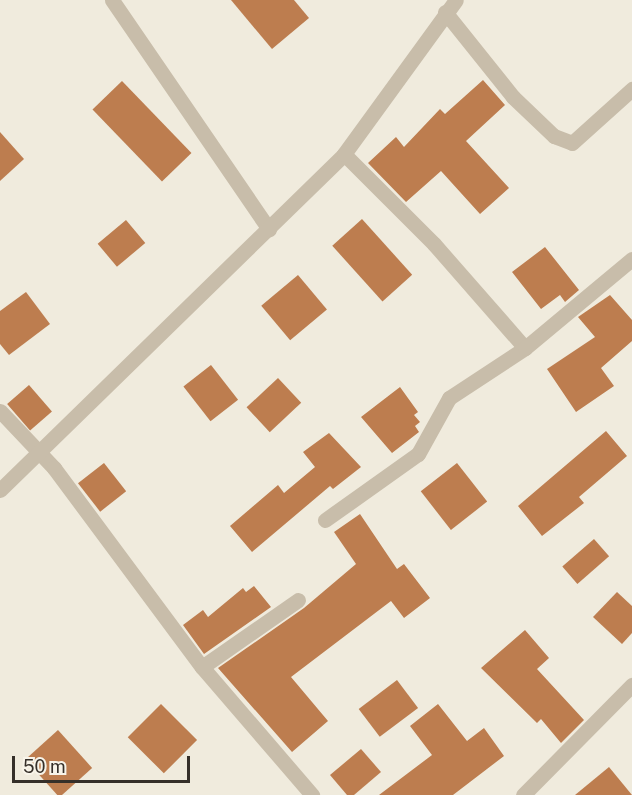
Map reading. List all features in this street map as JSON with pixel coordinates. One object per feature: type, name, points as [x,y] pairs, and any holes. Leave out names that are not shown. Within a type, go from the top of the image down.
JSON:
[{"type":"street","points":[[112,0],[269,229]]},
{"type":"street","points":[[0,490],[38,449],[269,229],[344,154],[445,12],[456,0]]},
{"type":"street","points":[[445,12],[513,97],[554,136],[572,143],[632,89]]},
{"type":"street","points":[[344,154],[435,244],[525,348]]},
{"type":"street","points":[[325,520],[418,454],[449,398],[525,348],[632,259]]},
{"type":"street","points":[[0,411],[38,449],[202,667],[312,795]]},
{"type":"street","points":[[202,667],[298,600]]},
{"type":"street","points":[[523,795],[632,685]]},
{"type":"building","points":[[231,0],[294,0],[309,18],[272,49]]},
{"type":"building","points":[[483,80],[505,105],[466,141],[509,188],[480,214],[441,171],[406,202],[368,163],[396,137],[404,147],[440,109],[445,114]]},
{"type":"building","points":[[122,81],[191,153],[162,181],[93,109]]},
{"type":"building","points":[[0,132],[24,159],[0,181]]},
{"type":"building","points":[[362,219],[412,275],[382,302],[332,246]]},
{"type":"building","points":[[126,220],[145,243],[117,267],[98,244]]},
{"type":"building","points":[[545,247],[579,290],[565,302],[560,295],[541,309],[512,272]]},
{"type":"building","points":[[298,275],[327,309],[290,340],[261,306]]},
{"type":"building","points":[[26,292],[50,324],[9,355],[0,344],[0,311]]},
{"type":"building","points":[[610,295],[632,320],[632,341],[601,368],[614,386],[576,412],[547,369],[595,337],[578,317]]},
{"type":"building","points":[[211,365],[238,400],[211,421],[183,387]]},
{"type":"building","points":[[278,378],[301,403],[270,432],[247,407]]},
{"type":"building","points":[[29,385],[52,411],[30,430],[7,404]]},
{"type":"building","points":[[400,387],[418,412],[414,415],[420,422],[415,426],[419,432],[392,453],[361,417]]},
{"type":"building","points":[[606,431],[627,456],[579,497],[584,503],[542,536],[518,506]]},
{"type":"building","points":[[329,433],[361,467],[333,489],[330,486],[252,552],[230,526],[278,485],[284,493],[315,467],[303,452]]},
{"type":"building","points":[[104,463],[126,491],[100,512],[78,483]]},
{"type":"building","points":[[457,463],[487,502],[451,530],[421,491]]},
{"type":"building","points":[[360,514],[397,569],[404,564],[430,598],[404,618],[391,601],[291,677],[328,721],[292,752],[218,668],[304,608],[356,564],[334,532]]},
{"type":"building","points":[[594,539],[609,556],[577,584],[562,567]]},
{"type":"building","points":[[254,586],[271,607],[204,654],[183,625],[203,610],[208,617],[243,588],[246,592]]},
{"type":"building","points":[[617,592],[632,606],[632,633],[622,644],[593,617]]},
{"type":"building","points":[[525,630],[549,658],[537,669],[584,720],[561,743],[541,719],[537,723],[481,668]]},
{"type":"building","points":[[397,680],[418,708],[380,737],[359,709]]},
{"type":"building","points":[[161,704],[197,740],[164,773],[128,737]]},
{"type":"building","points":[[438,704],[467,741],[484,728],[504,756],[453,795],[379,795],[432,755],[410,726]]},
{"type":"building","points":[[58,730],[92,768],[62,795],[57,795],[25,759]]},
{"type":"building","points":[[361,749],[381,772],[354,795],[347,795],[330,775]]},
{"type":"building","points":[[609,767],[632,795],[575,795]]}]
